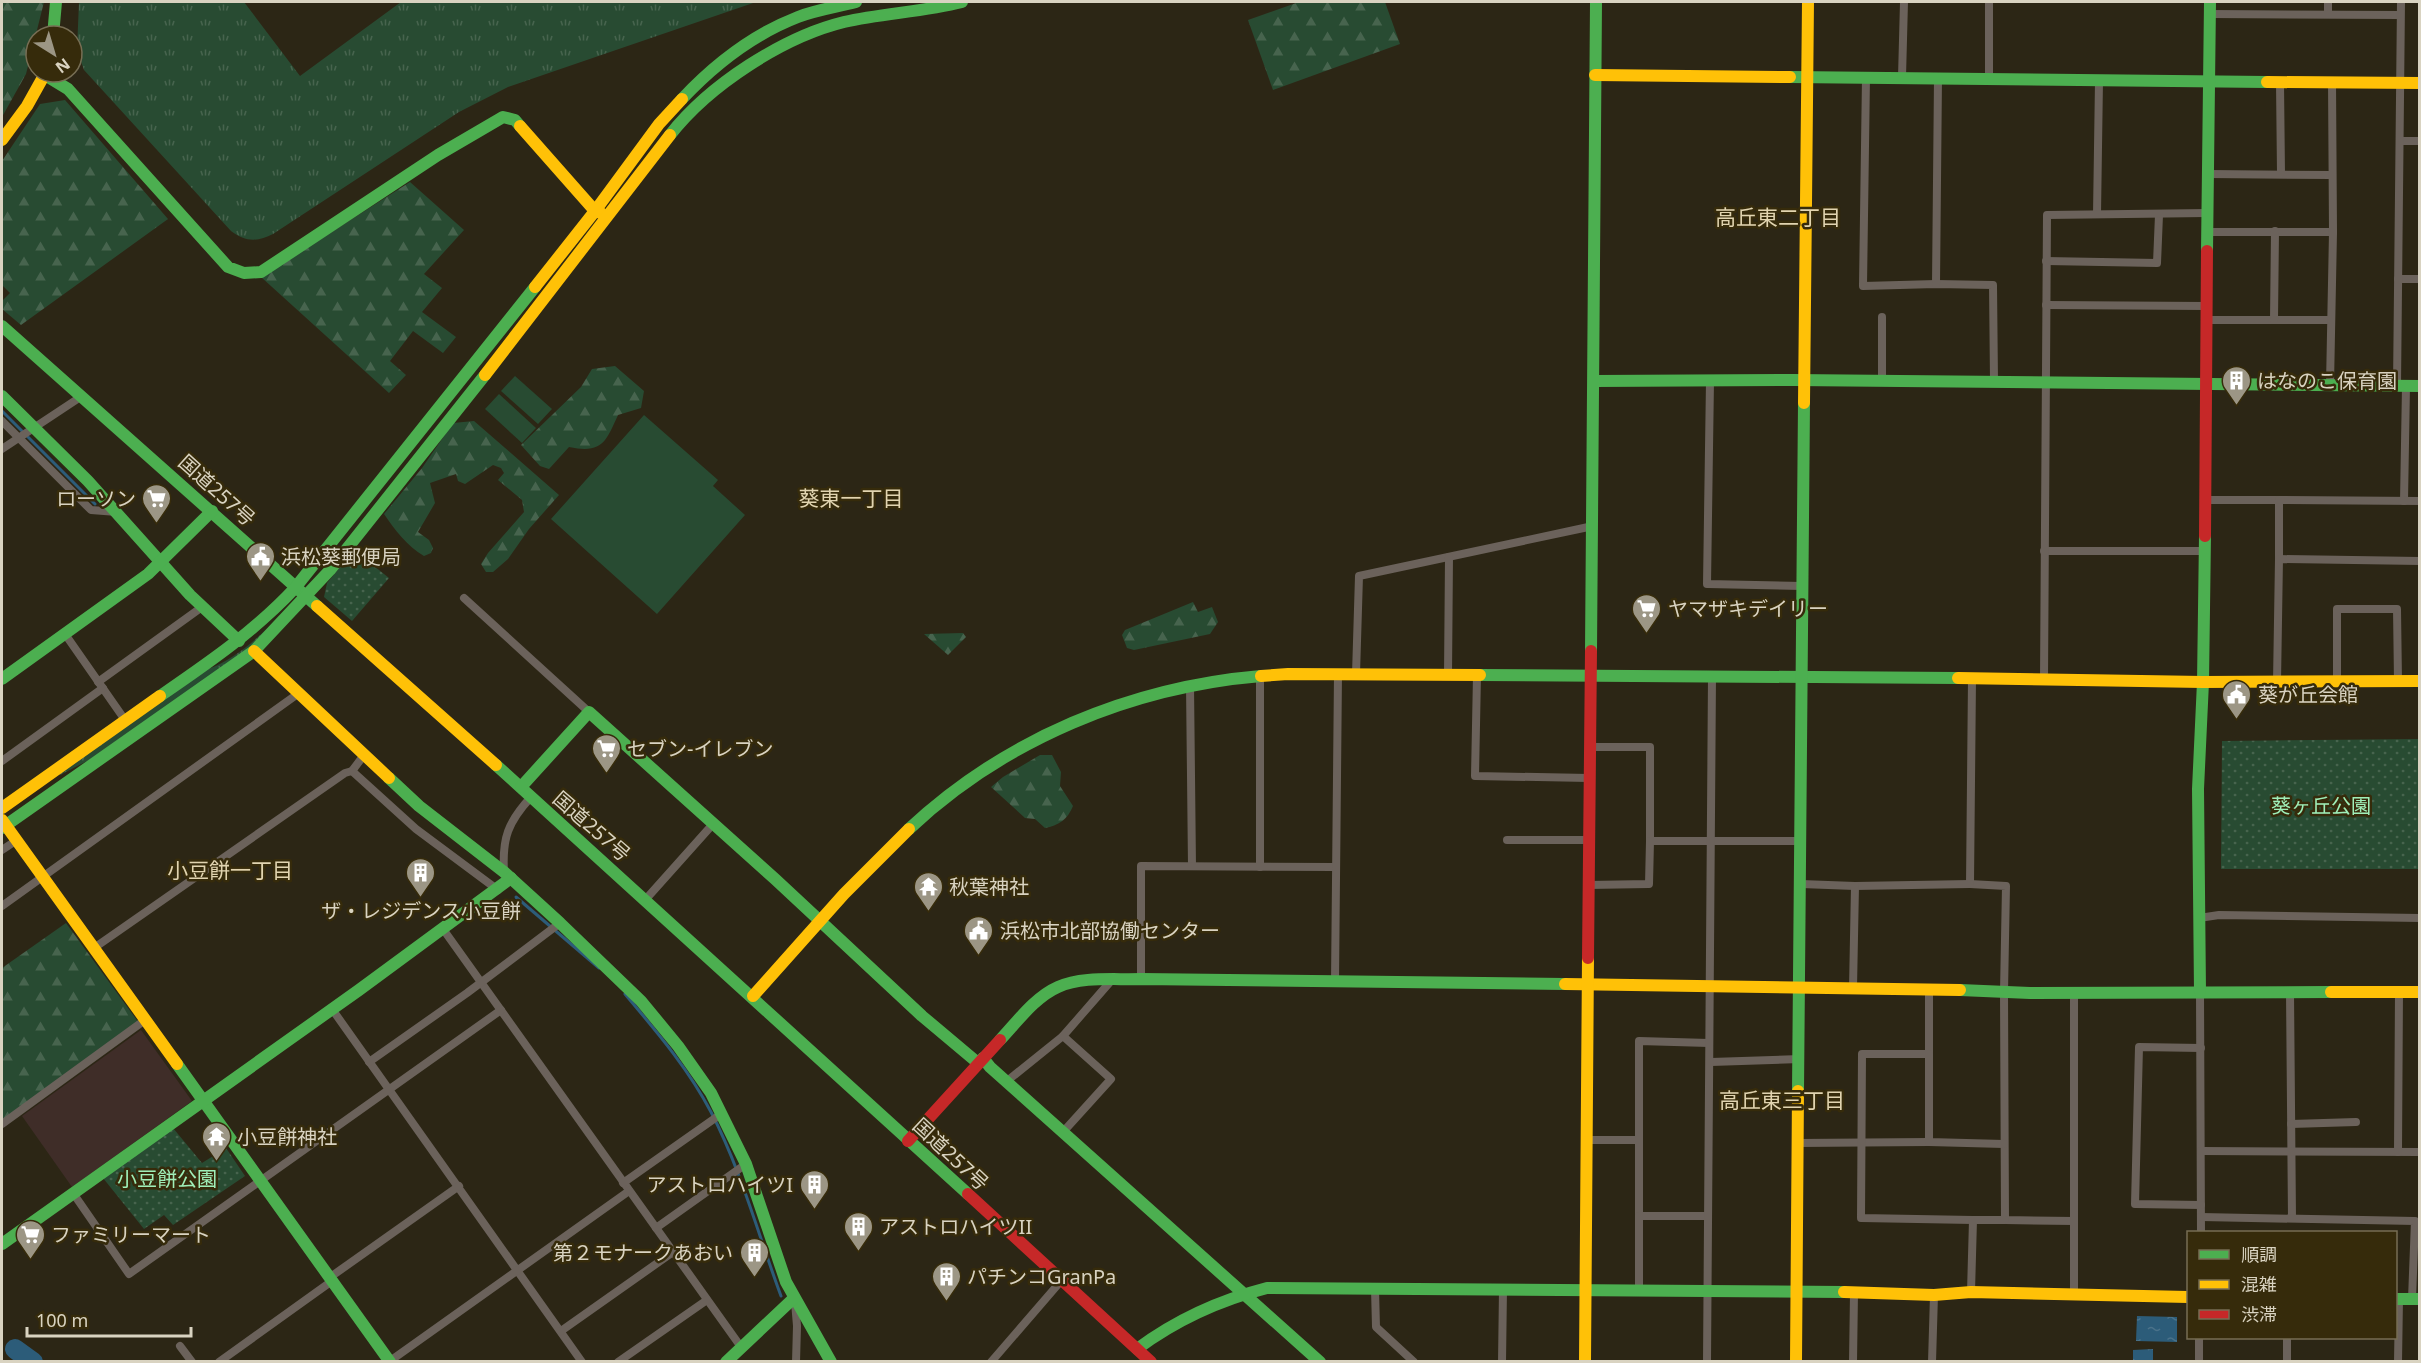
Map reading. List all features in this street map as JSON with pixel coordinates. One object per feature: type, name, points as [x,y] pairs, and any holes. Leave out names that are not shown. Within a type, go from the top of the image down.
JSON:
[{"type":"main road","points":[[53,24],[56,2]]},
{"type":"main road","points":[[2,808],[239,640],[269,616],[295,588],[595,210],[659,124],[696,84],[746,43],[798,17],[856,2]]},
{"type":"main road","points":[[388,1361],[44,876],[3,824],[254,651],[307,598],[375,515],[676,128],[712,93],[760,56],[808,32],[836,24],[962,2]]},
{"type":"main road","points":[[1584,1362],[1596,2]]},
{"type":"main road","points":[[1796,1362],[1808,2]]},
{"type":"main road","points":[[2200,992],[2198,789],[2203,682],[2210,8]]},
{"type":"main road","points":[[1595,75],[2420,83]]},
{"type":"main road","points":[[2,140],[40,84]]},
{"type":"main road","points":[[61,84],[228,267],[238,272],[251,274],[261,272],[438,155],[503,117],[515,120],[595,210],[608,217]]},
{"type":"main road","name":"国道257号","points":[[2,326],[646,899],[1151,1362]]},
{"type":"main road","points":[[1594,381],[1994,381],[2420,386]]},
{"type":"main road","points":[[2,396],[117,512],[160,563],[202,607],[239,640]]},
{"type":"main road","points":[[2,679],[160,563],[212,511]]},
{"type":"main road","points":[[254,651],[419,806],[507,875],[555,927],[648,1010],[678,1046],[711,1093],[716,1117],[740,1168],[786,1282],[831,1362]]},
{"type":"main road","points":[[753,996],[820,921],[899,839],[934,807],[993,764],[1072,722],[1116,706],[1190,685],[1260,675],[1338,674],[1590,674],[2203,682],[2420,681]]},
{"type":"main road","points":[[521,788],[589,712],[922,1016],[1007,1081],[1320,1362]]},
{"type":"main road","points":[[2,1244],[498,890],[507,875]]},
{"type":"main road","points":[[908,1141],[980,1060],[1039,1000],[1058,987],[1077,982],[1141,979],[1929,989],[2004,992],[2420,992]]},
{"type":"main road","points":[[1137,1349],[1150,1338],[1244,1293],[1267,1288],[1797,1290],[1934,1295],[1971,1292],[2187,1297]]},
{"type":"main road","points":[[726,1362],[794,1298]]},
{"type":"street","points":[[1902,78],[1904,2]]},
{"type":"street","points":[[1989,2],[1989,79]]},
{"type":"street","points":[[2328,2],[2328,13]]},
{"type":"street","points":[[2400,2],[2398,279],[2404,501]]},
{"type":"street","points":[[2210,8],[2400,15]]},
{"type":"street","points":[[1866,77],[1863,286],[1993,285],[1994,381]]},
{"type":"street","points":[[1936,284],[1938,78]]},
{"type":"street","points":[[2097,214],[2098,81]]},
{"type":"street","points":[[2280,82],[2281,174]]},
{"type":"street","points":[[2330,385],[2333,232],[2332,82]]},
{"type":"street","points":[[2400,141],[2420,141]]},
{"type":"street","points":[[2208,174],[2332,175]]},
{"type":"street","points":[[2043,679],[2047,215],[2207,213]]},
{"type":"street","points":[[2046,261],[2157,263],[2159,215]]},
{"type":"street","points":[[2274,320],[2275,231]]},
{"type":"street","points":[[2207,232],[2333,232]]},
{"type":"street","points":[[2398,279],[2420,279]]},
{"type":"street","points":[[2046,305],[2206,306]]},
{"type":"street","points":[[1882,317],[1882,381]]},
{"type":"street","points":[[2207,320],[2331,320]]},
{"type":"street","points":[[1710,381],[1707,584],[1802,586]]},
{"type":"street","points":[[2,449],[82,396]]},
{"type":"street","points":[[2,421],[91,510],[117,512]]},
{"type":"street","points":[[2204,500],[2420,501]]},
{"type":"street","points":[[2277,682],[2279,500]]},
{"type":"street","points":[[1356,674],[1359,576],[1593,526]]},
{"type":"street","points":[[2044,551],[2205,551]]},
{"type":"street","points":[[1448,675],[1449,558]]},
{"type":"street","points":[[2279,559],[2420,561]]},
{"type":"street","points":[[464,598],[589,712]]},
{"type":"street","points":[[2,760],[202,607]]},
{"type":"street","points":[[2337,681],[2337,609],[2397,609],[2398,681]]},
{"type":"street","points":[[65,634],[125,720]]},
{"type":"street","points":[[1335,982],[1334,867],[1338,674]]},
{"type":"street","points":[[1260,675],[1260,867]]},
{"type":"street","points":[[1477,675],[1475,777],[1589,778]]},
{"type":"street","points":[[1707,1362],[1713,676]]},
{"type":"street","points":[[1970,884],[1972,679]]},
{"type":"street","points":[[1190,685],[1192,866]]},
{"type":"street","points":[[2,906],[299,693]]},
{"type":"street","points":[[1588,885],[1649,884],[1650,841],[1650,747],[1589,747]]},
{"type":"street","points":[[94,948],[345,772],[352,771],[364,755]]},
{"type":"street","points":[[352,771],[416,829],[498,890]]},
{"type":"street","points":[[507,875],[503,852],[507,830],[516,813],[531,798]]},
{"type":"street","points":[[646,899],[713,824]]},
{"type":"street","points":[[2,850],[17,840]]},
{"type":"street","points":[[1507,840],[1588,840]]},
{"type":"street","points":[[1650,841],[1800,841]]},
{"type":"street","points":[[1141,979],[1141,866],[1334,867]]},
{"type":"street","points":[[1801,884],[2006,886],[2005,1220]]},
{"type":"street","points":[[1853,988],[1855,886]]},
{"type":"street","points":[[2199,918],[2219,915],[2420,918]]},
{"type":"street","points":[[369,1062],[555,927]]},
{"type":"street","points":[[443,929],[741,1347]]},
{"type":"street","points":[[1007,1081],[1062,1036],[1110,982]]},
{"type":"street","points":[[1929,989],[1929,1142]]},
{"type":"street","points":[[2074,992],[2074,1295]]},
{"type":"street","points":[[2200,992],[2201,1231]]},
{"type":"street","points":[[2290,992],[2292,1218]]},
{"type":"street","points":[[2398,1152],[2399,992]]},
{"type":"street","points":[[332,1009],[582,1362]]},
{"type":"street","points":[[73,1193],[129,1274],[501,1010]]},
{"type":"street","points":[[2,1124],[145,1020]]},
{"type":"street","points":[[1062,1036],[1111,1079],[1063,1132]]},
{"type":"street","points":[[1640,1289],[1639,1041],[1709,1043]]},
{"type":"street","points":[[2201,1048],[2139,1047],[2135,1204],[2201,1205]]},
{"type":"street","points":[[1929,1054],[1862,1054],[1861,1218],[2074,1221]]},
{"type":"street","points":[[1711,1062],[1800,1059]]},
{"type":"street","points":[[624,1183],[716,1117]]},
{"type":"street","points":[[2292,1124],[2356,1122]]},
{"type":"street","points":[[1587,1140],[1639,1140]]},
{"type":"street","points":[[1798,1143],[2004,1144]]},
{"type":"street","points":[[2201,1151],[2420,1152]]},
{"type":"street","points":[[656,1228],[740,1168]]},
{"type":"street","points":[[219,1362],[459,1186]]},
{"type":"street","points":[[388,1361],[629,1191]]},
{"type":"street","points":[[1639,1216],[1708,1216]]},
{"type":"street","points":[[2201,1216],[2415,1221],[2398,1362]]},
{"type":"street","points":[[1971,1292],[1973,1220]]},
{"type":"street","points":[[561,1331],[673,1252]]},
{"type":"street","points":[[991,1362],[1061,1281]]},
{"type":"street","points":[[1375,1289],[1376,1327],[1414,1362]]},
{"type":"street","points":[[1502,1362],[1503,1289]]},
{"type":"street","points":[[1854,1293],[1854,1362]]},
{"type":"street","points":[[1932,1362],[1934,1295]]},
{"type":"street","points":[[794,1298],[797,1326],[796,1362]]},
{"type":"street","points":[[618,1362],[707,1300]]},
{"type":"street","points":[[2199,1339],[2199,1362]]},
{"type":"street","points":[[2287,1339],[2287,1362]]},
{"type":"street","points":[[180,1346],[192,1362]]},
{"type":"shaded area","points":[[141,1030],[192,1101],[72,1187],[22,1116]]},
{"type":"green space","points":[[2,2],[44,2],[38,24],[24,24],[24,78],[2,117]]},
{"type":"green space","points":[[79,2],[244,2],[300,76],[401,2],[756,2],[508,87],[459,112],[273,234],[252,240],[231,231],[84,70],[84,24],[78,24]]},
{"type":"green space","points":[[1299,2],[1385,2],[1400,44],[1273,90],[1248,20]]},
{"type":"green space","points":[[65,100],[168,219],[21,325],[2,309],[2,301],[10,293],[2,285],[2,161],[40,104]]},
{"type":"green space","points":[[410,182],[464,230],[424,274],[442,288],[422,312],[456,337],[443,353],[413,331],[390,361],[406,375],[389,393],[261,277]]},
{"type":"green space","points":[[615,366],[644,391],[641,408],[618,415],[606,438],[596,447],[580,449],[569,447],[549,469],[540,466],[521,445],[581,387],[592,369]]},
{"type":"green space","points":[[515,376],[552,409],[538,424],[501,391]]},
{"type":"green space","points":[[499,394],[536,428],[522,443],[485,409]]},
{"type":"green space","points":[[644,415],[718,480],[713,486],[745,515],[657,614],[551,519]]},
{"type":"green space","points":[[474,421],[559,495],[529,529],[508,559],[493,572],[486,572],[481,564],[524,512],[522,500],[498,480],[504,473],[501,468],[493,465],[465,484],[458,481],[456,474],[430,483],[435,503],[418,532],[429,540],[433,548],[431,553],[424,556],[407,543],[384,514],[422,468],[453,423]]},
{"type":"green space","points":[[354,550],[389,578],[352,621],[324,597],[327,583]]},
{"type":"green space","points":[[1193,602],[1198,612],[1212,607],[1218,622],[1210,634],[1134,650],[1127,648],[1122,635],[1125,630]]},
{"type":"green space","points":[[285,611],[287,613],[250,648],[89,760],[60,775],[59,773],[208,669],[240,652]]},
{"type":"green space","points":[[963,633],[966,637],[948,655],[924,634]]},
{"type":"green space","name":"葵ヶ丘公園","points":[[2419,739],[2419,869],[2221,869],[2222,741]]},
{"type":"green space","points":[[1040,755],[1052,755],[1061,772],[1060,786],[1073,806],[1062,821],[1045,828],[1035,819],[1025,818],[991,787],[1003,777]]},
{"type":"green space","points":[[66,923],[139,1023],[2,1121],[2,968]]},
{"type":"green space","name":"小豆餅公園","points":[[173,1128],[202,1163],[226,1148],[245,1176],[173,1225],[164,1215],[144,1229],[103,1178]]},
{"type":"water","points":[[2137,1316],[2177,1317],[2177,1342],[2136,1341]]},
{"type":"water","points":[[2153,1349],[2153,1361],[2133,1361],[2133,1350]]},
{"type":"waterway","points":[[2,411],[95,504]]},
{"type":"waterway","points":[[516,897],[599,968]]},
{"type":"waterway","points":[[625,994],[682,1065],[711,1112],[740,1179],[781,1296]]},
{"type":"waterway","points":[[15,1349],[33,1362]]},
{"type":"traffic: fast","points":[[54,24],[56,2]]},
{"type":"traffic: fast","points":[[682,99],[707,74],[750,41],[766,32],[819,10],[856,2]]},
{"type":"traffic: fast","points":[[670,135],[686,116],[726,81],[772,51],[797,39],[844,22],[962,2]]},
{"type":"traffic: fast","points":[[1591,651],[1596,2]]},
{"type":"traffic: fast","points":[[2207,251],[2210,2]]},
{"type":"traffic: fast","points":[[1790,77],[2267,82]]},
{"type":"traffic: fast","points":[[60,84],[68,89],[228,267],[244,273],[261,272],[438,155],[503,117],[515,120],[520,126]]},
{"type":"traffic: fast","points":[[160,696],[247,632],[295,588],[535,287]]},
{"type":"traffic: fast","points":[[2,326],[317,606]]},
{"type":"traffic: fast","points":[[2,828],[254,651],[330,570],[485,375]]},
{"type":"traffic: fast","points":[[1594,381],[1794,380],[2420,386]]},
{"type":"traffic: fast","points":[[2,396],[88,481],[190,595],[239,641]]},
{"type":"traffic: fast","points":[[1798,1091],[1804,403]]},
{"type":"traffic: fast","points":[[2,679],[148,574],[212,511]]},
{"type":"traffic: fast","points":[[2200,992],[2198,789],[2203,682],[2205,536]]},
{"type":"traffic: fast","points":[[1480,675],[1958,678]]},
{"type":"traffic: fast","points":[[909,829],[946,797],[986,769],[1028,744],[1072,723],[1165,692],[1212,682],[1261,676]]},
{"type":"traffic: fast","points":[[521,787],[589,712],[775,879],[922,1016],[978,1063]]},
{"type":"traffic: fast","points":[[496,765],[968,1194]]},
{"type":"traffic: fast","points":[[389,778],[419,806],[504,872],[560,923],[641,1001],[678,1046],[711,1093],[746,1164],[786,1282],[831,1362]]},
{"type":"traffic: fast","points":[[2,1244],[359,990],[511,878]]},
{"type":"traffic: fast","points":[[1000,1040],[1042,997],[1058,987],[1077,981],[1141,979],[1565,984]]},
{"type":"traffic: fast","points":[[1960,990],[2030,993],[2331,992]]},
{"type":"traffic: fast","points":[[983,1058],[990,1067],[1320,1362]]},
{"type":"traffic: fast","points":[[177,1064],[390,1362]]},
{"type":"traffic: fast","points":[[1137,1349],[1167,1329],[1199,1312],[1267,1288],[1844,1292]]},
{"type":"traffic: fast","points":[[726,1362],[794,1298]]},
{"type":"traffic: fast","points":[[2397,1299],[2420,1299]]},
{"type":"traffic: slow","points":[[1804,403],[1808,2]]},
{"type":"traffic: slow","points":[[1595,75],[1790,77]]},
{"type":"traffic: slow","points":[[2267,82],[2420,83]]},
{"type":"traffic: slow","points":[[2,140],[27,106],[39,84]]},
{"type":"traffic: slow","points":[[535,287],[659,124],[682,99]]},
{"type":"traffic: slow","points":[[520,126],[595,211],[601,213]]},
{"type":"traffic: slow","points":[[485,375],[670,135]]},
{"type":"traffic: slow","points":[[317,606],[496,765]]},
{"type":"traffic: slow","points":[[254,651],[389,778]]},
{"type":"traffic: slow","points":[[1261,676],[1288,674],[1480,675]]},
{"type":"traffic: slow","points":[[1958,678],[2203,682],[2420,681]]},
{"type":"traffic: slow","points":[[2,808],[160,696]]},
{"type":"traffic: slow","points":[[2,820],[177,1064]]},
{"type":"traffic: slow","points":[[753,996],[844,894],[909,829]]},
{"type":"traffic: slow","points":[[1585,1362],[1588,958]]},
{"type":"traffic: slow","points":[[1565,984],[1960,990]]},
{"type":"traffic: slow","points":[[2331,992],[2420,992]]},
{"type":"traffic: slow","points":[[1796,1362],[1798,1091]]},
{"type":"traffic: slow","points":[[1844,1292],[1934,1295],[1971,1292],[2187,1297]]},
{"type":"traffic: jam","points":[[2205,536],[2207,251]]},
{"type":"traffic: jam","points":[[1588,958],[1591,651]]},
{"type":"traffic: jam","points":[[908,1141],[1000,1040]]},
{"type":"traffic: jam","points":[[968,1194],[1151,1362]]},
{"type":"place","name":"はなのこ保育園","points":[[2236,406]]},
{"type":"place","name":"ローソン","points":[[157,524]]},
{"type":"place","name":"浜松葵郵便局","points":[[260,582]]},
{"type":"place","name":"ヤマザキデイリー","points":[[1647,634]]},
{"type":"place","name":"葵が丘会館","points":[[2237,720]]},
{"type":"place","name":"セブン-イレブン","points":[[606,774]]},
{"type":"place","name":"ザ・レジデンス小豆餅","points":[[421,898]]},
{"type":"place","name":"秋葉神社","points":[[928,912]]},
{"type":"place","name":"浜松市北部協働センター","points":[[979,956]]},
{"type":"place","name":"小豆餅神社","points":[[216,1162]]},
{"type":"place","name":"アストロハイツI","points":[[814,1210]]},
{"type":"place","name":"アストロハイツII","points":[[858,1252]]},
{"type":"place","name":"ファミリーマート","points":[[30,1260]]},
{"type":"place","name":"第２モナークあおい","points":[[754,1278]]},
{"type":"place","name":"パチンコGranPa","points":[[946,1302]]},
{"type":"district","name":"高丘東二丁目","points":[[1778,217]]},
{"type":"district","name":"葵東一丁目","points":[[851,498]]},
{"type":"district","name":"小豆餅一丁目","points":[[230,870]]},
{"type":"district","name":"高丘東三丁目","points":[[1782,1100]]}]
